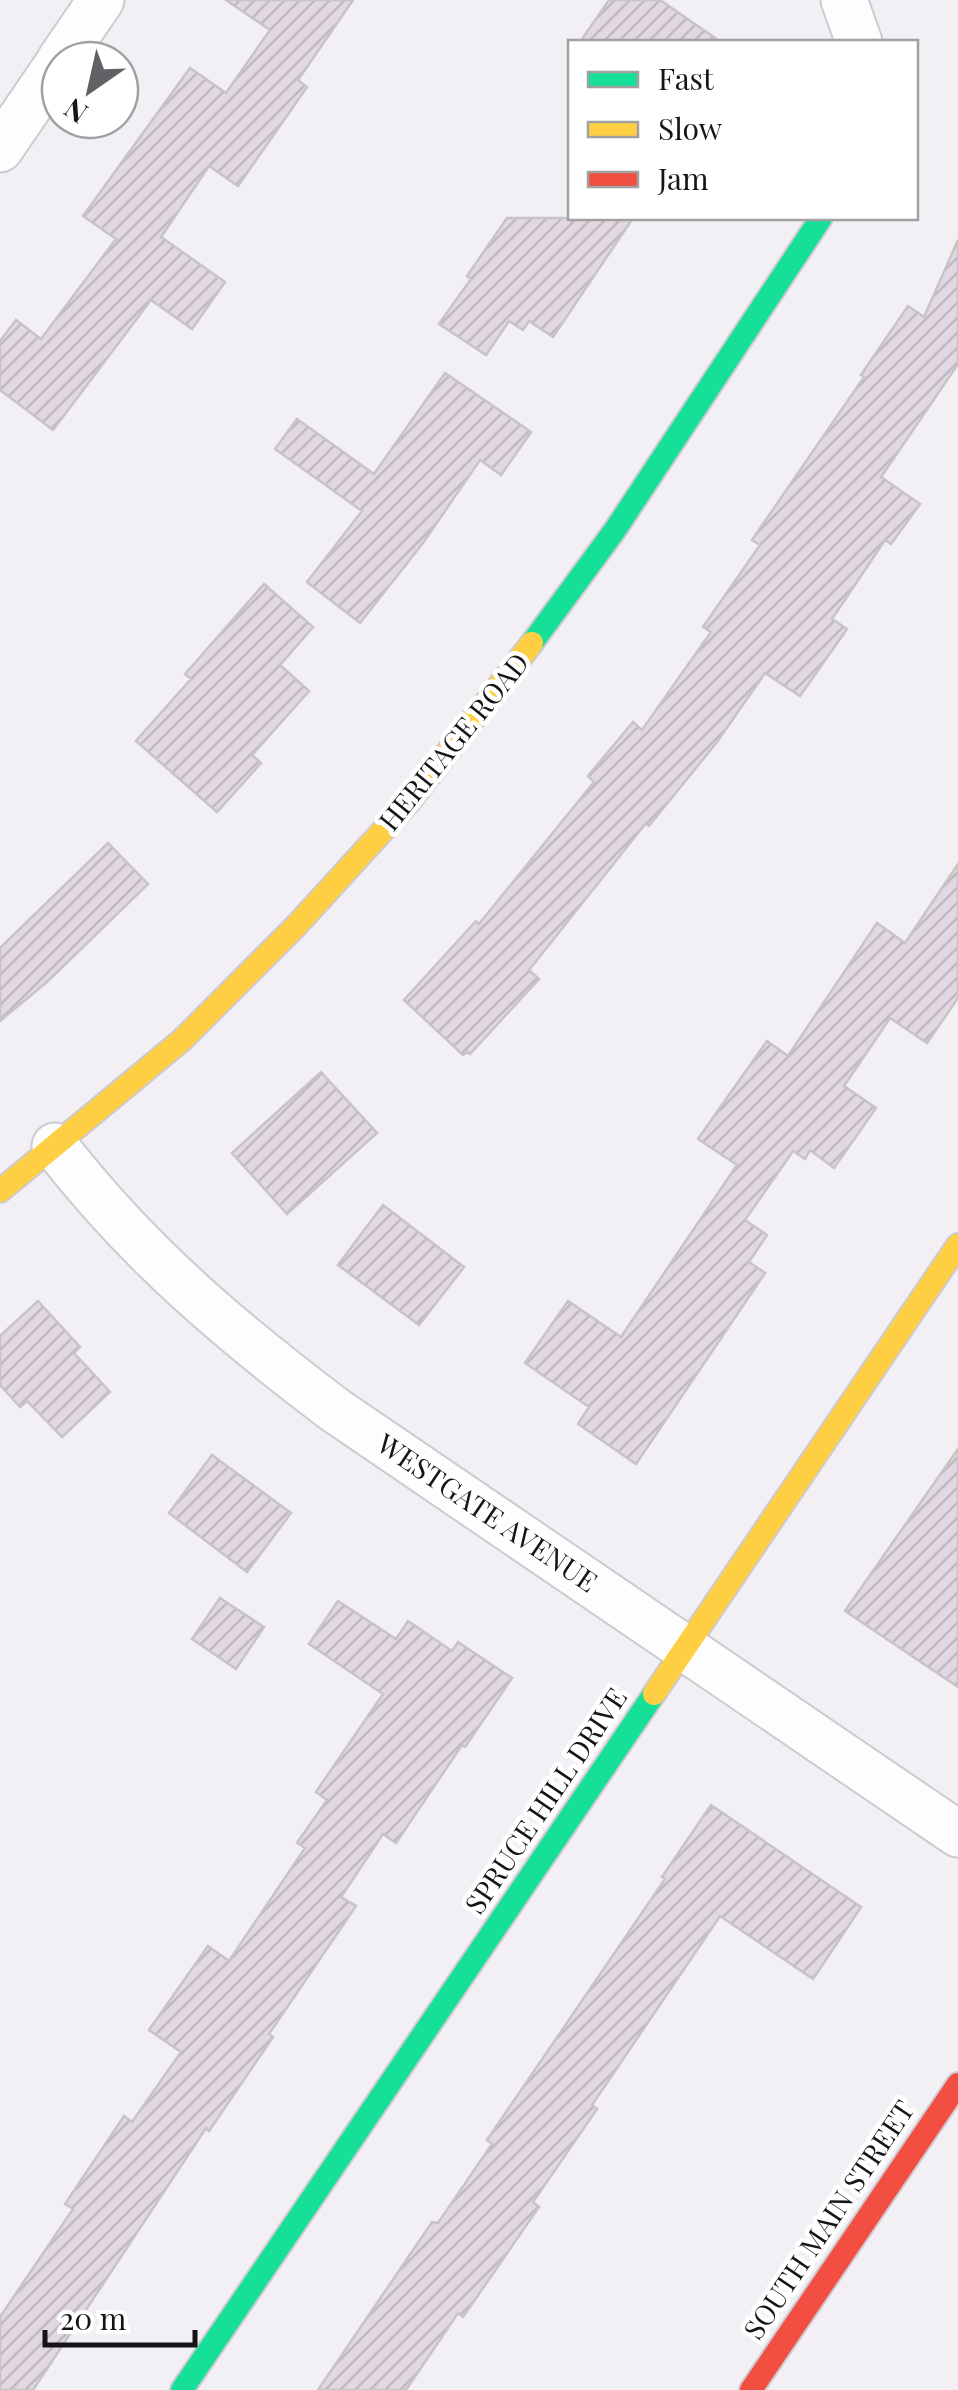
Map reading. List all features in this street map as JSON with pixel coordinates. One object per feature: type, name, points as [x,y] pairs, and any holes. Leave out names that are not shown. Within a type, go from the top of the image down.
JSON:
[{"type":"street","points":[[74,40],[101,0]]},
{"type":"street","points":[[844,0],[858,40]]},
{"type":"street","points":[[0,149],[40,90]]},
{"type":"street","name":"HERITAGE ROAD","points":[[0,1191],[182,1040],[296,926],[409,802],[615,530],[819,220]]},
{"type":"street","name":"WESTGATE AVENUE","points":[[55,1146],[105,1209],[174,1280],[240,1338],[335,1410],[958,1834]]},
{"type":"street","name":"SPRUCE HILL DRIVE","points":[[182,2390],[958,1245]]},
{"type":"street","name":"SOUTH MAIN STREET","points":[[750,2390],[958,2084]]},
{"type":"building","points":[[226,0],[353,0],[298,80],[307,87],[238,186],[209,166],[161,237],[225,282],[192,329],[151,300],[53,430],[0,390],[0,341],[16,320],[41,339],[116,239],[83,216],[190,68],[226,93],[270,30]]},
{"type":"building","points":[[609,0],[660,0],[718,40],[581,40]]},
{"type":"building","points":[[507,218],[632,220],[553,337],[529,321],[523,330],[509,321],[486,355],[439,324],[471,279],[467,276]]},
{"type":"building","points":[[958,240],[958,364],[881,477],[920,504],[891,544],[885,540],[832,619],[847,629],[800,696],[765,673],[717,742],[649,826],[646,823],[529,970],[539,979],[470,1054],[463,1055],[404,1000],[476,921],[479,924],[594,782],[588,776],[633,722],[642,730],[711,632],[703,627],[760,545],[752,540],[908,306],[924,317]]},
{"type":"building","points":[[445,373],[531,432],[501,475],[480,460],[423,543],[360,623],[307,582],[362,511],[275,449],[297,419],[374,474]]},
{"type":"building","points":[[264,584],[313,627],[280,665],[309,691],[252,755],[261,763],[217,812],[136,741],[191,679],[185,674]]},
{"type":"building","points":[[108,843],[148,884],[48,981],[0,1021],[0,948]]},
{"type":"building","points":[[958,864],[958,998],[927,1043],[890,1018],[844,1086],[876,1108],[834,1168],[810,1150],[805,1159],[793,1151],[745,1220],[767,1235],[749,1262],[765,1273],[636,1464],[578,1424],[589,1407],[525,1363],[568,1301],[621,1337],[737,1165],[698,1139],[767,1041],[788,1056],[877,923],[905,943]]},
{"type":"building","points":[[321,1072],[377,1133],[287,1214],[232,1153]]},
{"type":"building","points":[[383,1205],[464,1267],[419,1325],[338,1265]]},
{"type":"building","points":[[38,1301],[80,1347],[74,1353],[110,1392],[62,1437],[27,1401],[20,1407],[0,1385],[0,1336]]},
{"type":"building","points":[[958,1449],[958,1687],[845,1611]]},
{"type":"building","points":[[212,1455],[291,1513],[247,1572],[169,1513]]},
{"type":"building","points":[[220,1598],[264,1627],[236,1669],[192,1639]]},
{"type":"building","points":[[338,1601],[396,1639],[408,1621],[452,1651],[458,1642],[512,1678],[396,1843],[383,1834],[341,1897],[356,1906],[269,2034],[273,2037],[209,2131],[206,2128],[33,2390],[0,2390],[0,2317],[73,2209],[65,2204],[124,2116],[132,2122],[181,2052],[149,2030],[208,1946],[229,1961],[305,1848],[297,1843],[327,1800],[316,1792],[383,1694],[309,1644]]},
{"type":"building","points":[[711,1805],[861,1907],[813,1979],[720,1916],[592,2105],[597,2109],[533,2202],[539,2207],[463,2317],[458,2313],[406,2390],[318,2390],[432,2222],[438,2223],[492,2144],[487,2140]]},
{"type":"traffic: fast","points":[[532,643],[615,530],[820,220]]},
{"type":"traffic: fast","points":[[182,2390],[654,1694]]},
{"type":"traffic: slow","points":[[0,1191],[182,1040],[296,926],[409,802],[532,643]]},
{"type":"traffic: slow","points":[[654,1694],[958,1245]]},
{"type":"traffic: jam","points":[[751,2390],[958,2084]]}]
